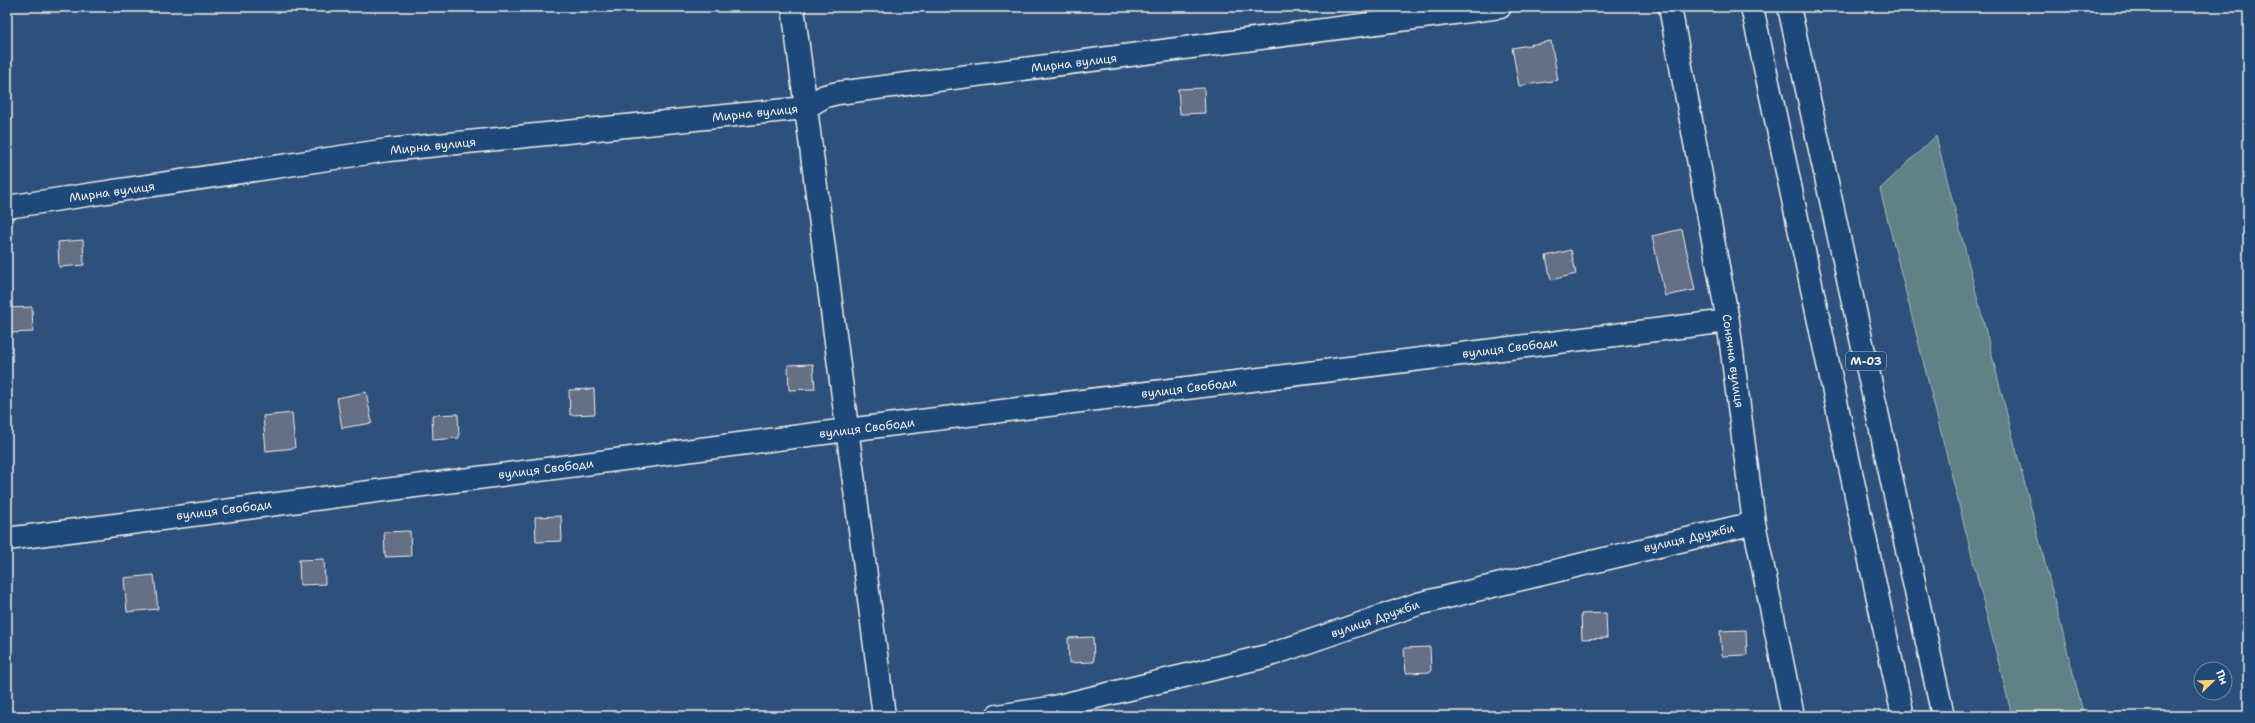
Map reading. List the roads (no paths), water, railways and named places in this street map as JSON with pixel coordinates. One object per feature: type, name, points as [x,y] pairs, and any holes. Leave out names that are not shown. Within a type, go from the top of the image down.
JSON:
[{"type":"main road","points":[[793,7],[884,716]]},
{"type":"main road","name":"Мирна вулиця","points":[[7,207],[388,150],[805,108],[825,96],[838,93],[1500,7]]},
{"type":"main road","name":"Сонячна вулиця","points":[[1670,7],[1728,322],[1754,523],[1793,716]]},
{"type":"main road","name":"М-03","points":[[1752,7],[1903,716]]},
{"type":"main road","name":"М-03","points":[[1789,7],[1943,716]]},
{"type":"main road","name":"вулиця Свободи","points":[[7,539],[847,430],[1728,322]]},
{"type":"main road","name":"вулиця Дружби","points":[[997,716],[1050,708],[1267,656],[1418,604],[1754,523]]}]
